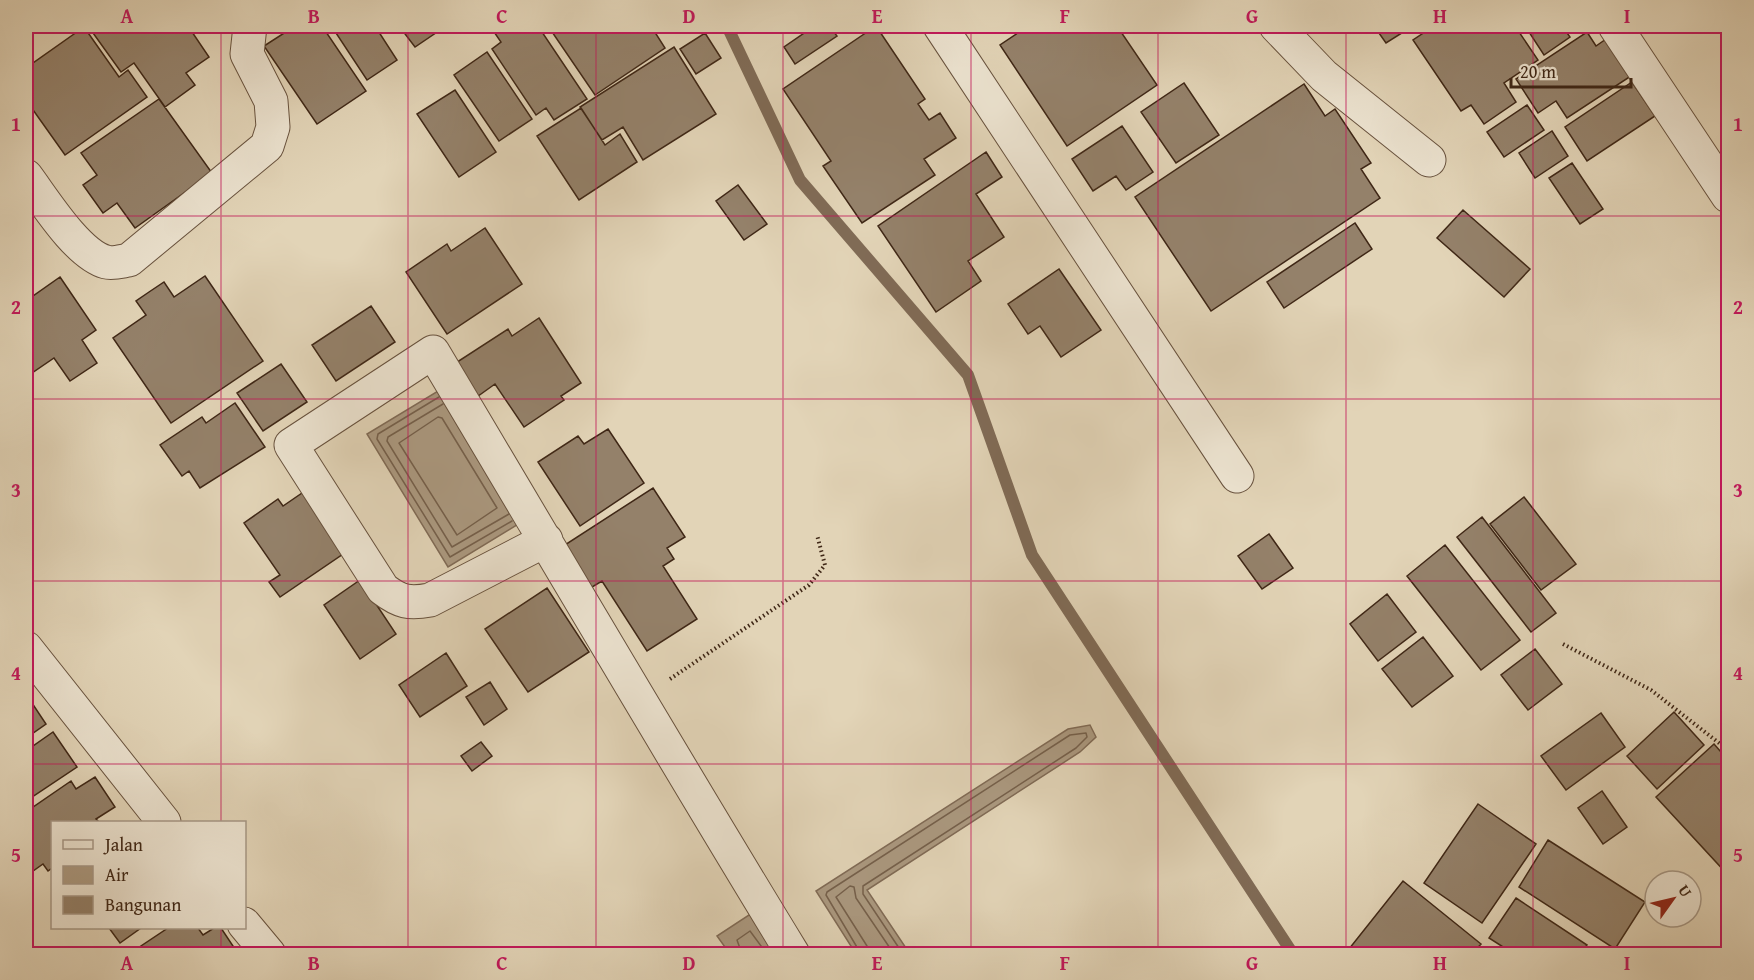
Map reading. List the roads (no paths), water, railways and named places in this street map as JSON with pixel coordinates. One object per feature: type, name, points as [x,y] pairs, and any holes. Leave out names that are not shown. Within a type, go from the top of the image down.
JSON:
[{"type":"street","points":[[26,176],[59,220],[92,257],[109,263],[129,260],[267,146],[273,127],[271,101],[247,54],[250,26]]},
{"type":"street","points":[[940,26],[1237,476]]},
{"type":"street","points":[[1276,26],[1324,76],[1429,160]]},
{"type":"street","points":[[1615,26],[1728,196]]},
{"type":"street","points":[[546,540],[430,600],[412,604],[398,601],[383,589],[291,445],[434,352],[546,540],[639,700],[793,954]]},
{"type":"street","points":[[26,648],[163,821]]},
{"type":"street","points":[[246,926],[269,954]]},
{"type":"water","points":[[448,385],[530,517],[448,567],[367,434]]},
{"type":"water","points":[[1090,725],[1096,737],[1080,752],[867,890],[910,954],[856,954],[816,891],[1068,729]]},
{"type":"water","points":[[755,911],[783,954],[730,954],[717,936]]},
{"type":"waterway","points":[[727,26],[800,180],[968,375],[1032,555],[1293,954]]}]
